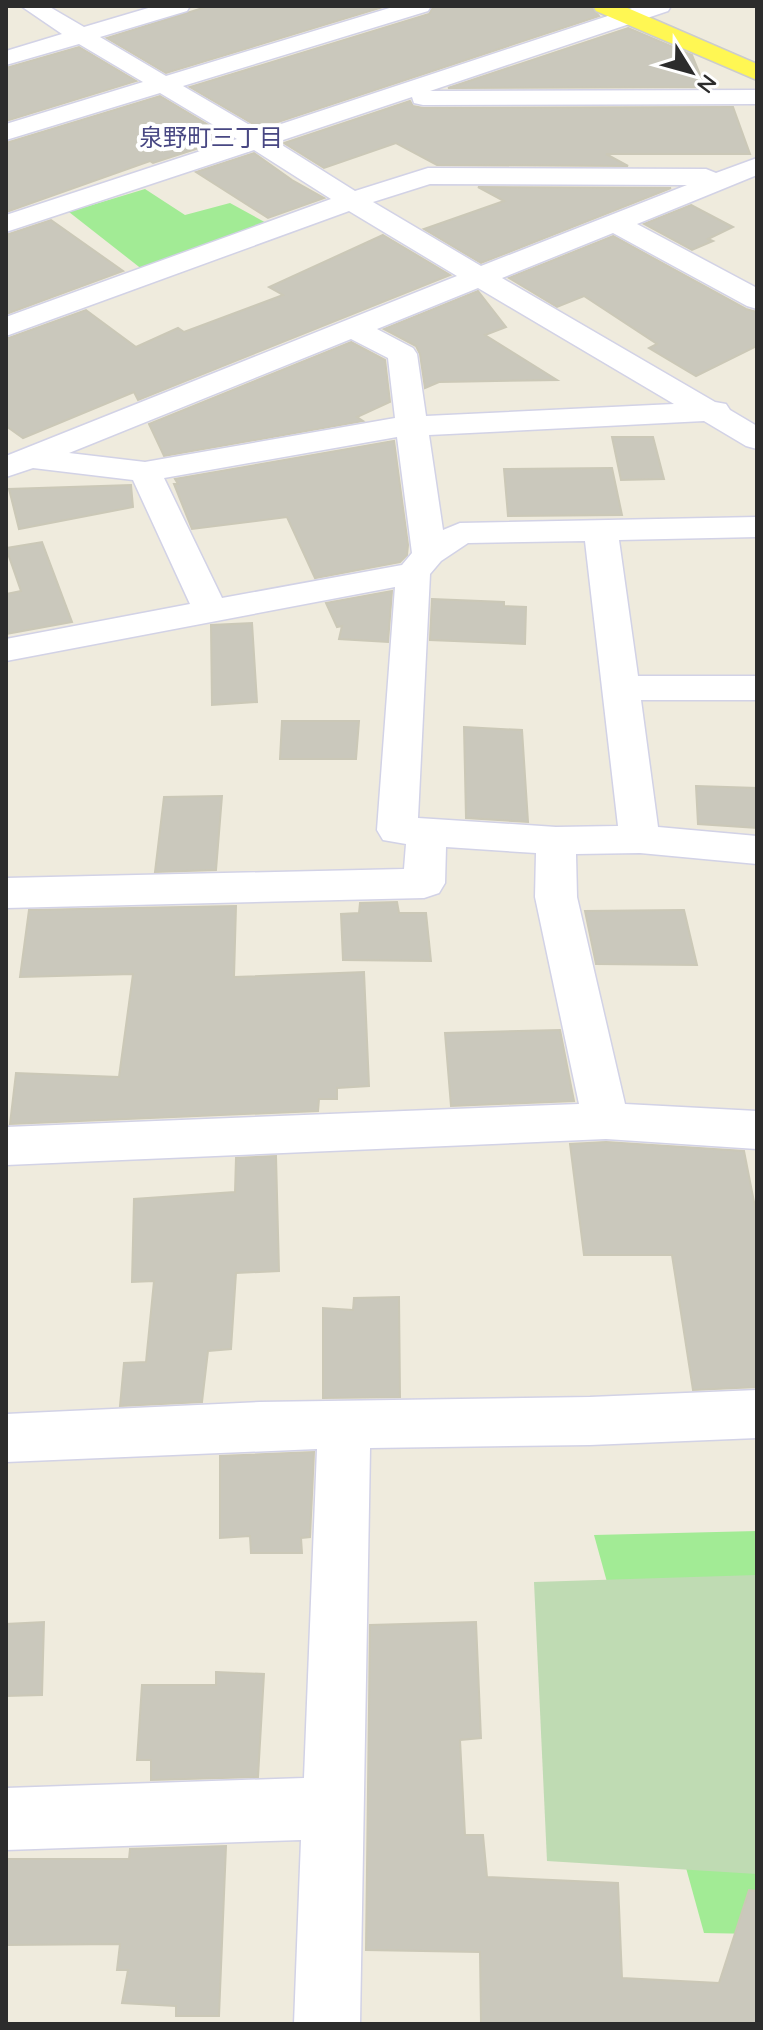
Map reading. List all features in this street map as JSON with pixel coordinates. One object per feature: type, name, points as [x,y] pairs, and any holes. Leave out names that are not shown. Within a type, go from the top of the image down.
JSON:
[{"type":"main road","points":[[604,6],[757,73]]},
{"type":"street","points":[[32,6],[255,139],[350,201],[757,439]]},
{"type":"street","points":[[6,58],[179,6]]},
{"type":"street","points":[[6,132],[420,6]]},
{"type":"street","points":[[6,224],[660,6]]},
{"type":"street","points":[[383,98],[757,97]]},
{"type":"street","points":[[6,327],[350,201],[428,176],[745,175]]},
{"type":"street","points":[[16,462],[102,431],[351,327],[615,223],[745,175]]},
{"type":"street","points":[[615,223],[757,300]]},
{"type":"street","points":[[351,327],[402,354],[411,426],[421,563],[397,830],[556,841],[640,839],[757,850]]},
{"type":"street","points":[[16,462],[145,472],[411,426],[757,409]]},
{"type":"street","points":[[145,472],[210,610]]},
{"type":"street","points":[[6,650],[116,632],[421,563],[460,533],[757,527]]},
{"type":"street","points":[[601,530],[640,839]]},
{"type":"street","points":[[621,688],[757,688]]},
{"type":"street","points":[[6,893],[424,883],[427,834]]},
{"type":"street","points":[[556,841],[556,897],[606,1121]]},
{"type":"street","points":[[6,1146],[606,1121],[755,1138]]},
{"type":"street","points":[[6,1438],[260,1426],[757,1414]]},
{"type":"street","points":[[327,2024],[344,1425]]},
{"type":"street","points":[[6,1819],[333,1808]]},
{"type":"green space","points":[[145,189],[185,215],[230,203],[270,225],[143,270],[69,212]]},
{"type":"green space","points":[[757,1531],[757,1934],[704,1933],[594,1535]]},
{"type":"green space","points":[[757,1575],[757,1874],[547,1861],[534,1582]]},
{"type":"building","points":[[209,6],[386,6],[166,73],[107,38]]},
{"type":"building","points":[[434,6],[590,6],[599,16],[260,128],[190,87],[429,14]]},
{"type":"building","points":[[628,28],[692,55],[705,87],[448,88]]},
{"type":"building","points":[[79,47],[136,81],[6,121],[6,68]]},
{"type":"building","points":[[160,96],[230,138],[153,163],[150,161],[6,212],[6,143]]},
{"type":"building","points":[[410,101],[413,106],[423,108],[733,107],[750,154],[606,154],[628,166],[437,165],[396,143],[324,168],[284,143]]},
{"type":"building","points":[[254,153],[324,198],[268,218],[196,172]]},
{"type":"building","points":[[478,187],[671,188],[481,263],[424,229],[504,201]]},
{"type":"building","points":[[691,205],[733,227],[708,239],[713,241],[692,250],[644,224]]},
{"type":"building","points":[[51,220],[123,271],[6,314],[6,235]]},
{"type":"building","points":[[383,235],[450,275],[138,400],[134,392],[23,438],[6,426],[6,339],[86,310],[136,347],[178,328],[184,332],[283,295],[269,287]]},
{"type":"building","points":[[613,236],[746,309],[757,312],[757,346],[696,376],[649,348],[657,344],[584,296],[557,307],[509,278]]},
{"type":"building","points":[[478,291],[506,327],[485,335],[557,380],[439,382],[425,388],[416,346],[384,329]]},
{"type":"building","points":[[351,342],[385,360],[390,402],[357,417],[363,421],[164,456],[149,424]]},
{"type":"building","points":[[612,437],[653,437],[664,479],[621,480]]},
{"type":"building","points":[[394,441],[408,545],[407,555],[400,562],[315,578],[287,517],[192,529],[174,484],[178,484],[175,479]]},
{"type":"building","points":[[612,468],[622,515],[508,516],[504,469]]},
{"type":"building","points":[[131,485],[133,507],[19,529],[9,489]]},
{"type":"building","points":[[42,542],[72,622],[6,634],[6,594],[21,591],[6,548]]},
{"type":"building","points":[[392,591],[388,642],[339,639],[342,626],[337,627],[326,603]]},
{"type":"building","points":[[432,599],[504,602],[504,606],[526,607],[525,644],[430,640]]},
{"type":"building","points":[[252,623],[257,702],[212,705],[211,625]]},
{"type":"building","points":[[282,721],[359,721],[356,759],[280,759]]},
{"type":"building","points":[[464,727],[522,730],[528,822],[466,818]]},
{"type":"building","points":[[696,786],[757,788],[757,828],[698,824]]},
{"type":"building","points":[[222,796],[216,870],[155,872],[164,797]]},
{"type":"building","points":[[397,902],[399,913],[426,913],[431,961],[343,960],[341,914],[359,913],[360,903]]},
{"type":"building","points":[[236,906],[234,977],[364,972],[369,1086],[337,1088],[337,1099],[319,1099],[318,1111],[10,1124],[16,1073],[119,1077],[133,974],[20,977],[29,910]]},
{"type":"building","points":[[684,910],[697,965],[596,964],[585,911]]},
{"type":"building","points":[[560,1030],[574,1101],[451,1106],[445,1033]]},
{"type":"building","points":[[606,1142],[744,1151],[757,1217],[757,1387],[693,1390],[672,1255],[584,1255],[570,1144]]},
{"type":"building","points":[[276,1156],[279,1271],[236,1273],[231,1349],[208,1351],[202,1402],[120,1406],[124,1363],[146,1362],[154,1281],[132,1282],[134,1199],[235,1192],[236,1158]]},
{"type":"building","points":[[399,1297],[400,1397],[323,1398],[323,1308],[353,1310],[354,1298]]},
{"type":"building","points":[[314,1452],[310,1537],[301,1538],[302,1553],[251,1553],[250,1536],[220,1538],[220,1456]]},
{"type":"building","points":[[44,1622],[42,1695],[6,1696],[6,1624]]},
{"type":"building","points":[[476,1622],[481,1738],[460,1740],[465,1835],[483,1835],[487,1877],[618,1883],[622,1978],[719,1983],[749,1890],[757,1891],[757,2024],[481,2024],[480,1952],[366,1950],[370,1625]]},
{"type":"building","points":[[216,1672],[264,1674],[258,1777],[151,1780],[151,1760],[137,1760],[142,1685],[216,1685]]},
{"type":"building","points":[[226,1846],[219,2016],[176,2016],[176,2006],[122,2003],[128,1970],[117,1970],[120,1944],[6,1945],[6,1859],[129,1859],[130,1849]]},
{"type":"district","name":"泉野町三丁目","points":[[211,137]]}]
